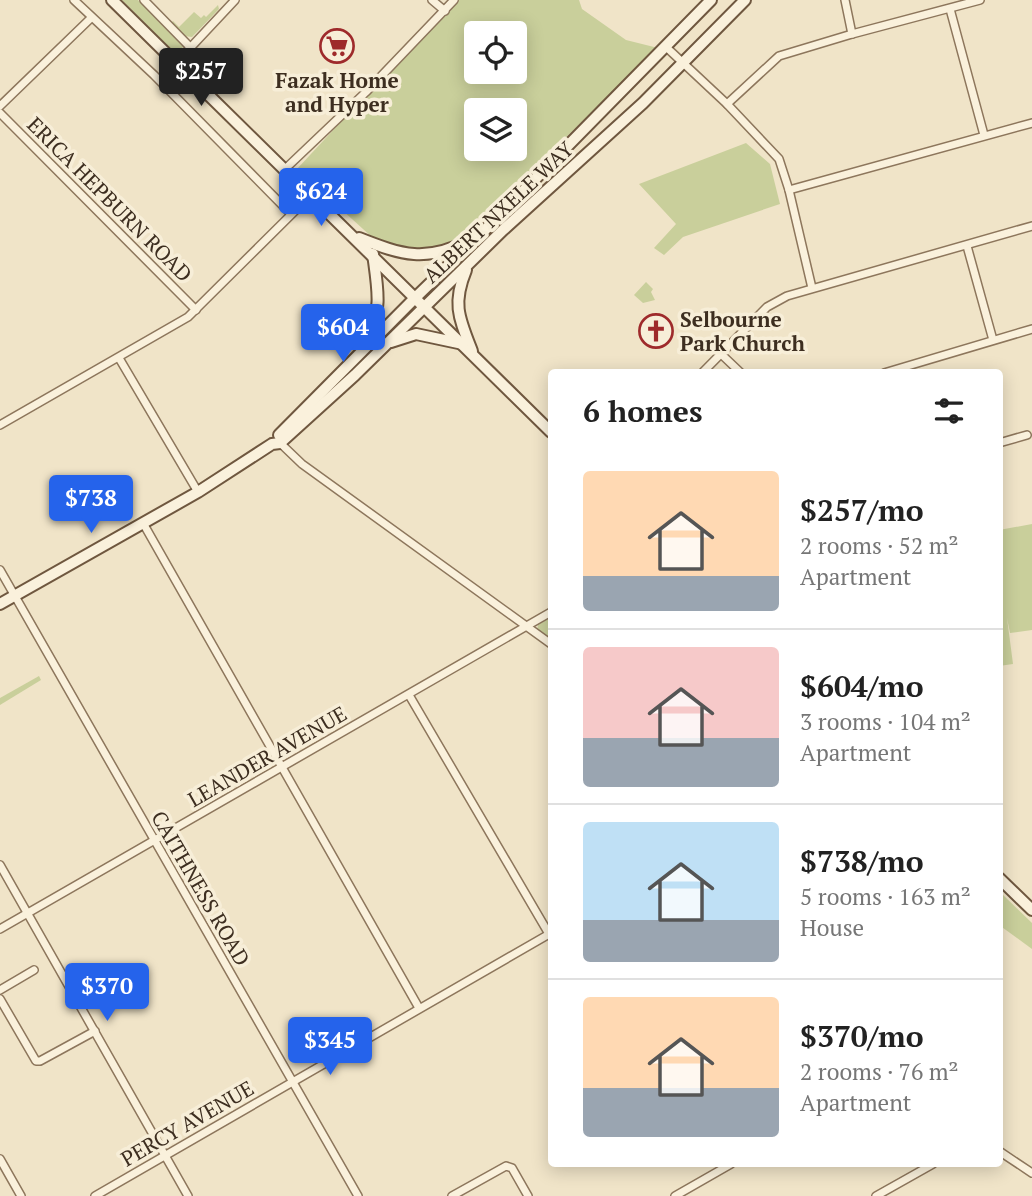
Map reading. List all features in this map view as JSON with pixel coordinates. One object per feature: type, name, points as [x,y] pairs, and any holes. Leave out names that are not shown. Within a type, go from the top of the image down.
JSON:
[{"type":"main road","points":[[112,0],[548,429]]},
{"type":"main road","name":"ALBERT NXELE WAY","points":[[276,442],[365,348],[481,234],[710,0]]},
{"type":"main road","name":"ALBERT NXELE WAY","points":[[0,604],[198,492],[276,442],[384,345],[513,220],[597,147],[745,0]]},
{"type":"main road","points":[[353,236],[397,253],[421,255],[452,249],[481,234]]},
{"type":"main road","points":[[365,348],[376,322],[379,298],[373,254]]},
{"type":"main road","points":[[469,264],[460,286],[457,308],[474,355]]},
{"type":"main road","points":[[384,345],[416,334],[463,344]]},
{"type":"main road","points":[[1003,882],[1032,910]]},
{"type":"street","points":[[74,0],[154,75],[291,214]]},
{"type":"street","points":[[144,0],[190,47]]},
{"type":"street","points":[[176,63],[235,0]]},
{"type":"street","points":[[432,0],[445,10]]},
{"type":"street","points":[[284,170],[366,92],[454,0]]},
{"type":"street","points":[[845,0],[852,34]]},
{"type":"street","points":[[727,104],[776,57],[980,0]]},
{"type":"street","points":[[950,9],[984,135]]},
{"type":"street","points":[[0,106],[91,18]]},
{"type":"street","points":[[665,47],[727,104],[779,159],[812,288]]},
{"type":"street","name":"ERICA HEPBURN ROAD","points":[[0,113],[196,310]]},
{"type":"street","points":[[789,191],[1032,123]]},
{"type":"street","points":[[0,425],[119,358],[196,310],[310,197]]},
{"type":"street","points":[[706,369],[768,307],[787,296],[1032,226]]},
{"type":"street","points":[[967,246],[993,340]]},
{"type":"street","points":[[912,369],[1032,329]]},
{"type":"street","points":[[720,353],[737,369]]},
{"type":"street","points":[[119,358],[198,492]]},
{"type":"street","points":[[1003,442],[1027,435]]},
{"type":"street","points":[[276,442],[548,642]]},
{"type":"street","points":[[144,523],[419,1008]]},
{"type":"street","name":"CAITHNESS ROAD","points":[[0,570],[358,1196]]},
{"type":"street","name":"LEANDER AVENUE","points":[[0,929],[548,614]]},
{"type":"street","points":[[409,695],[548,930]]},
{"type":"street","points":[[0,865],[188,1196]]},
{"type":"street","name":"PERCY AVENUE","points":[[95,1196],[548,934]]},
{"type":"street","points":[[0,990],[34,970]]},
{"type":"street","points":[[0,999],[36,1061],[95,1031]]},
{"type":"street","points":[[1003,1154],[1032,1173]]},
{"type":"street","points":[[0,1159],[21,1196]]},
{"type":"street","points":[[452,1196],[506,1166],[512,1168],[527,1196]]},
{"type":"street","points":[[675,1196],[726,1167]]},
{"type":"street","points":[[876,1196],[928,1167]]},
{"type":"green space","points":[[122,0],[138,0],[184,46],[176,54]]},
{"type":"green space","points":[[454,0],[579,0],[582,9],[626,40],[658,48],[461,239],[441,249],[419,251],[398,248],[374,239],[297,169]]},
{"type":"green space","points":[[218,5],[219,9],[192,37],[184,36],[171,23],[173,21],[179,27],[194,12],[201,18],[204,15],[206,17]]},
{"type":"green space","points":[[746,143],[770,164],[780,204],[683,237],[664,255],[654,248],[676,224],[639,184]]},
{"type":"green space","points":[[646,282],[653,289],[651,292],[655,300],[643,303],[634,295]]},
{"type":"green space","points":[[1032,524],[1032,630],[1010,633],[1007,618],[1013,664],[1003,665],[1003,529]]},
{"type":"green space","points":[[548,619],[548,638],[537,630],[538,625]]},
{"type":"green space","points":[[39,676],[41,680],[0,705],[0,698]]},
{"type":"green space","points":[[1003,895],[1032,923],[1032,949],[1003,928]]},
{"type":"place","name":"Fazak Home and Hyper","points":[[337,46]]},
{"type":"place","name":"Selbourne Park Church","points":[[656,331]]}]
